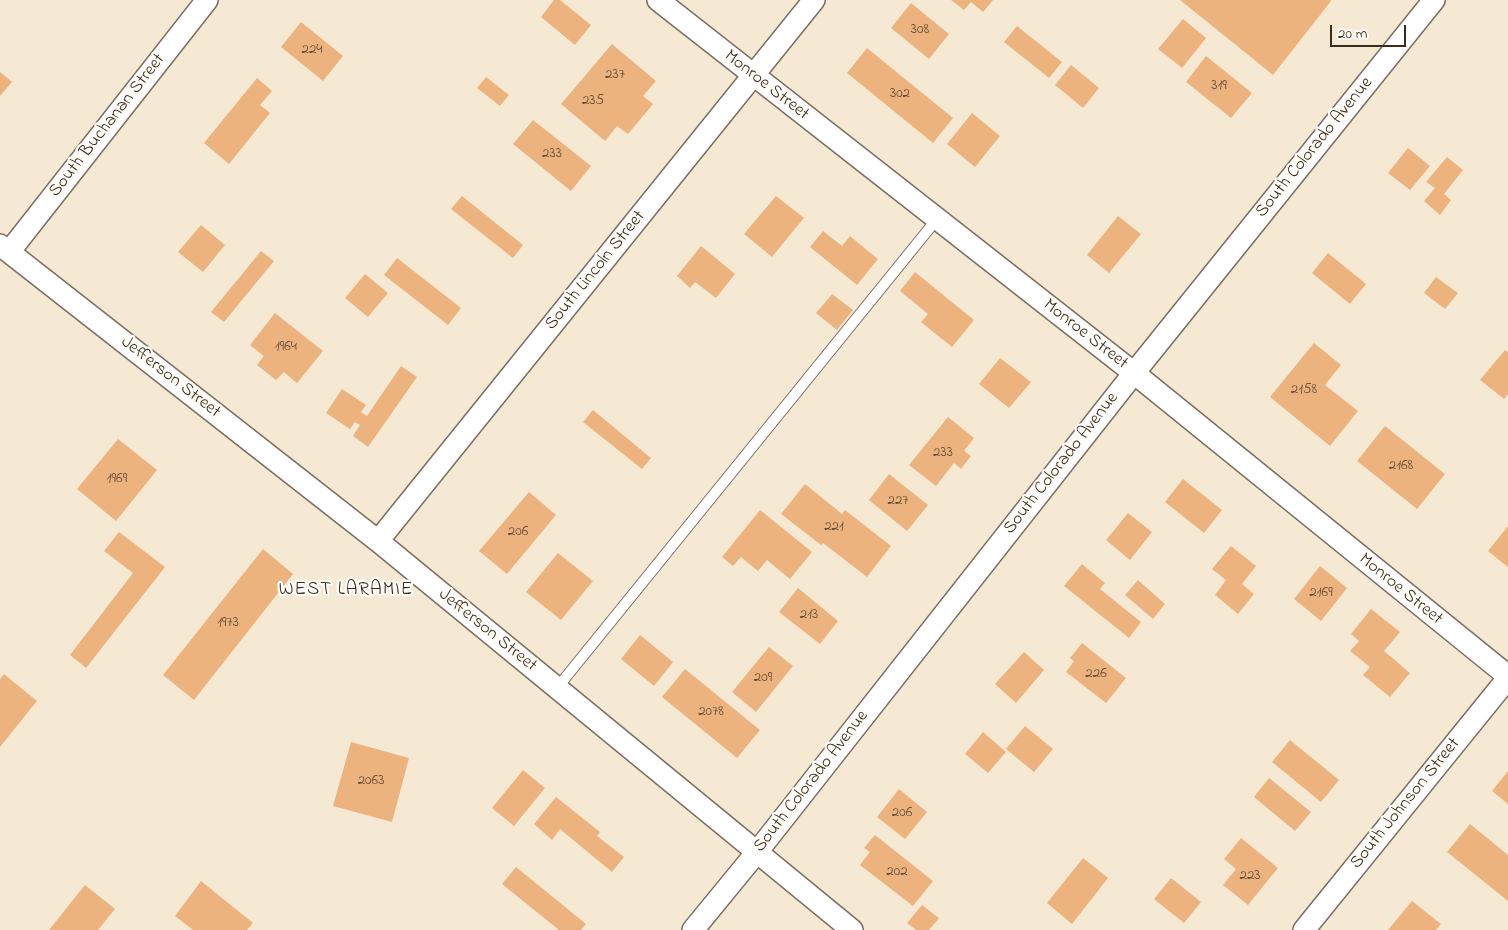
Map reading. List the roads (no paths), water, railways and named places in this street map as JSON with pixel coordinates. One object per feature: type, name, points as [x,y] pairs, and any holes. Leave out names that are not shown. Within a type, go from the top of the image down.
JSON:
[{"type":"street","name":"South Buchanan Street","points":[[5,249],[207,0]]},
{"type":"street","name":"Monroe Street","points":[[658,0],[1134,373],[1508,677]]},
{"type":"street","name":"South Lincoln Street","points":[[378,541],[814,0]]},
{"type":"street","name":"South Colorado Avenue","points":[[693,930],[757,852],[1134,373],[1434,0]]},
{"type":"street","name":"Jefferson Street","points":[[5,249],[378,541],[852,930]]},
{"type":"street","name":"South Johnson Street","points":[[1304,930],[1508,677]]},
{"type":"lane","points":[[557,688],[937,219]]},
{"type":"district","name":"WEST LARAMIE","points":[[346,591]]}]
